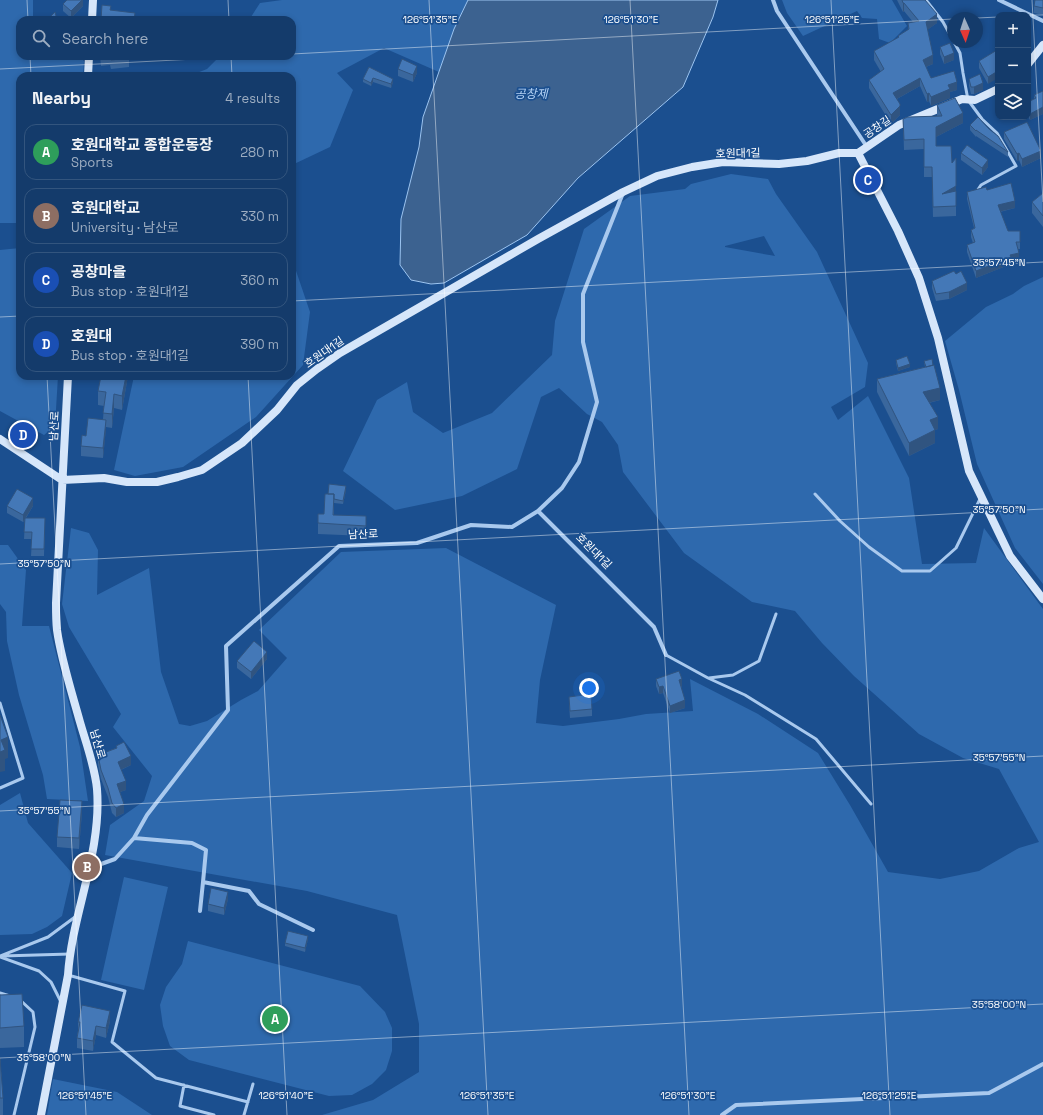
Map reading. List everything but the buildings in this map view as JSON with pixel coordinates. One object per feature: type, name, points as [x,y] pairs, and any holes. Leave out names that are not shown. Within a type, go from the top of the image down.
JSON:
[{"type":"street","points":[[92,16],[93,0]]},
{"type":"street","points":[[773,0],[777,11],[867,147]]},
{"type":"street","points":[[999,0],[1043,21]]},
{"type":"street","points":[[1031,60],[1043,46]]},
{"type":"street","points":[[88,72],[89,60]]},
{"type":"street","name":"공창길","points":[[858,153],[899,125],[962,99],[975,100],[995,90]]},
{"type":"street","name":"호원대1길","points":[[62,480],[104,478],[127,482],[157,482],[202,470],[242,443],[277,410],[297,385],[317,368],[340,352],[538,239],[623,192],[657,176],[692,167],[723,162],[779,164],[807,161],[840,153],[858,153]]},
{"type":"street","points":[[858,153],[898,231],[918,278],[938,338],[969,470],[981,498],[1010,556],[1043,599]]},
{"type":"street","points":[[538,511],[562,488],[579,462],[597,402],[584,342],[583,294],[623,192]]},
{"type":"street","name":"남산로","points":[[41,1115],[68,975],[70,954],[90,868],[96,823],[97,789],[92,764],[69,684],[57,631],[56,603],[68,380]]},
{"type":"street","points":[[0,439],[62,480]]},
{"type":"street","name":"호원대1길","points":[[538,511],[654,627],[666,654]]},
{"type":"street","name":"남산로","points":[[134,838],[146,815],[228,710],[226,646],[339,546],[417,543],[471,526],[512,527],[538,511]]},
{"type":"street","points":[[90,868],[115,859],[134,838],[192,844],[206,850],[200,911]]},
{"type":"street","points":[[203,882],[248,891],[260,904],[313,930]]},
{"type":"street","points":[[722,1115],[736,1105],[989,1093],[1043,1064]]},
{"type":"lane","points":[[926,0],[947,29]]},
{"type":"lane","points":[[958,48],[960,53],[962,73],[968,100],[982,119],[997,133],[1016,166],[981,185],[975,194]]},
{"type":"lane","points":[[814,494],[868,547],[902,571],[930,571],[956,548],[981,498]]},
{"type":"lane","points":[[708,678],[733,675],[759,661],[776,614]]},
{"type":"lane","points":[[666,654],[708,678],[745,695],[816,739],[871,804]]},
{"type":"lane","points":[[0,703],[23,778],[0,788]]},
{"type":"lane","points":[[0,956],[48,937],[79,914]]},
{"type":"lane","points":[[0,956],[70,954]]},
{"type":"lane","points":[[0,956],[39,971],[51,982],[62,1006]]},
{"type":"lane","points":[[68,975],[125,991],[112,1042],[156,1078],[248,1102]]},
{"type":"lane","points":[[0,993],[4,993],[22,1000],[33,1012],[35,1027],[14,1115]]},
{"type":"lane","points":[[244,1115],[253,1084]]},
{"type":"lane","points":[[184,1085],[180,1106],[214,1115]]},
{"type":"shaded area","points":[[0,0],[33,0],[33,16],[16,16],[16,60],[83,60],[83,72],[16,72],[16,223],[0,223]]},
{"type":"shaded area","points":[[282,0],[469,0],[439,72],[384,48],[337,73],[353,90],[330,147],[296,163],[296,72],[199,72],[207,69],[216,60],[296,60],[296,16],[252,16],[260,3]]},
{"type":"shaded area","points":[[782,0],[892,0],[907,26],[890,43],[879,39],[877,19],[862,18],[857,11],[803,36],[787,13]]},
{"type":"shaded area","points":[[731,174],[768,179],[776,194],[817,252],[868,363],[865,387],[831,407],[838,420],[868,396],[909,478],[922,564],[976,563],[984,528],[1043,609],[1043,1115],[322,1115],[373,1100],[419,1072],[419,1024],[397,915],[307,891],[105,855],[110,825],[144,801],[152,776],[113,727],[121,714],[69,627],[62,604],[71,528],[89,533],[98,550],[97,595],[149,568],[161,672],[179,724],[190,726],[207,721],[258,691],[287,658],[259,630],[341,552],[446,548],[556,605],[540,680],[536,723],[563,726],[646,714],[693,711],[690,679],[758,714],[818,753],[850,805],[888,872],[940,879],[979,871],[1019,848],[1039,842],[999,769],[963,758],[919,734],[854,676],[822,643],[795,611],[752,602],[684,553],[623,472],[618,445],[602,422],[587,414],[559,388],[541,397],[517,469],[462,496],[395,510],[343,471],[377,400],[407,382],[413,412],[443,433],[492,413],[552,355],[555,321],[584,229],[630,196],[685,189],[691,184]],"holes":[[[764,236],[775,256],[725,247],[725,246]]]},
{"type":"shaded area","points":[[16,248],[16,380],[58,380],[55,426],[44,435],[0,411],[0,250]]},
{"type":"shaded area","points":[[296,271],[310,312],[303,365],[296,373]]},
{"type":"shaded area","points":[[1043,277],[1043,584],[1015,548],[977,464],[959,390],[945,341],[986,307]]},
{"type":"shaded area","points":[[133,380],[289,380],[256,417],[183,467],[135,476],[114,470]]},
{"type":"shaded area","points":[[0,545],[8,545],[26,570],[22,626],[49,626],[80,747],[88,801],[47,799],[43,775],[19,695],[7,641],[6,612],[0,604]]},
{"type":"shaded area","points":[[20,793],[28,823],[72,873],[62,916],[47,927],[32,934],[0,935],[0,805]]},
{"type":"shaded area","points":[[124,877],[168,887],[144,990],[101,980]]},
{"type":"shaded area","points":[[188,941],[360,986],[385,1012],[392,1028],[392,1051],[386,1070],[372,1084],[352,1095],[329,1096],[189,1060],[170,1046],[163,1026],[160,1005],[166,987],[182,964]]},
{"type":"shaded area","points":[[53,1079],[117,1092],[152,1115],[47,1115]]},
{"type":"water","name":"공창제","points":[[468,0],[718,0],[713,17],[683,87],[578,178],[527,235],[444,283],[431,284],[411,280],[400,265],[401,219],[419,147],[423,117],[454,29]]},
{"type":"place","name":"공창마을","points":[[868,180]]},
{"type":"place","name":"호원대","points":[[23,435]]},
{"type":"place","name":"호원대학교","points":[[87,867]]},
{"type":"place","name":"호원대학교 종합운동장","points":[[275,1019]]}]
